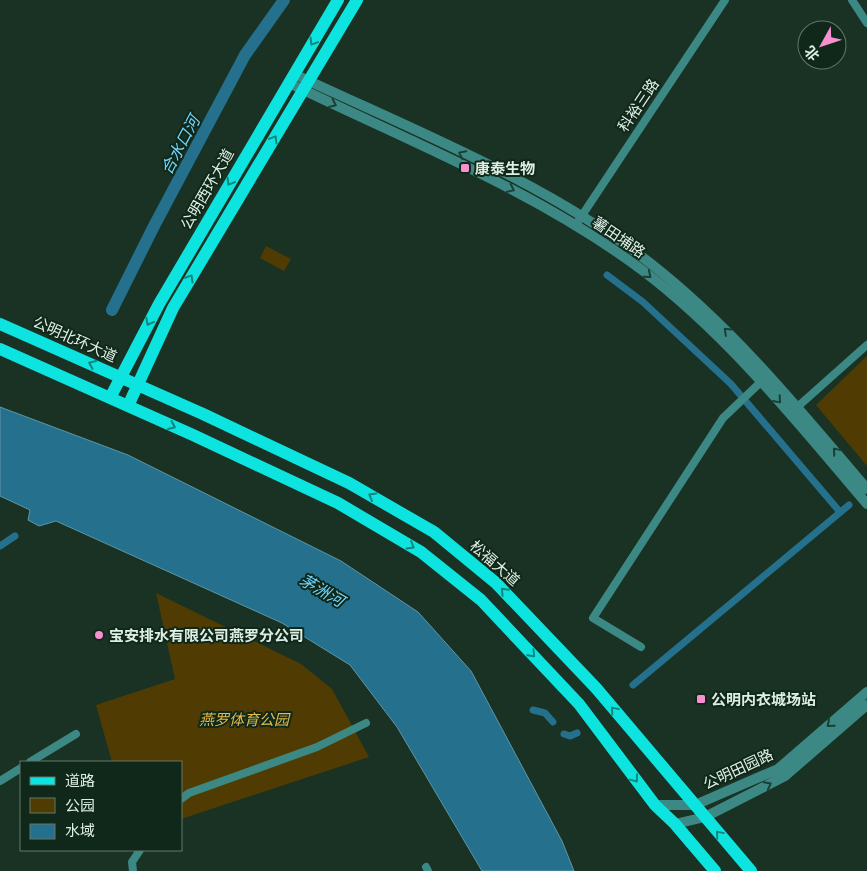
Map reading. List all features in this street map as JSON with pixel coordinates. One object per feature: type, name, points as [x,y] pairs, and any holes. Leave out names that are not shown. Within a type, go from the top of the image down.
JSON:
[{"type":"main road","name":"公明西环大道","points":[[110,398],[168,288],[338,0]]},
{"type":"main road","name":"公明西环大道","points":[[128,406],[136,384],[173,308],[357,0]]},
{"type":"main road","name":"公明北环大道","points":[[0,324],[136,384]]},
{"type":"main road","points":[[0,349],[338,503],[421,552],[480,600],[579,704],[656,805],[675,824],[715,871]]},
{"type":"main road","name":"松福大道","points":[[136,384],[349,483],[434,532],[496,583],[596,688],[751,871]]},
{"type":"street","name":"科裕三路","points":[[578,221],[725,0]]},
{"type":"street","points":[[852,0],[867,23]]},
{"type":"street","name":"薯田埔路","points":[[291,79],[578,221],[674,296],[730,347],[762,381],[794,410],[867,489]]},
{"type":"street","points":[[794,410],[867,345]]},
{"type":"street","points":[[641,647],[593,618],[723,418],[762,381]]},
{"type":"street","name":"薯田埔路","points":[[794,410],[867,504]]},
{"type":"street","name":"公明田园路","points":[[656,805],[695,805],[778,769],[867,692]]},
{"type":"street","name":"公明田园路","points":[[675,824],[705,817],[785,776],[867,705]]},
{"type":"street","points":[[182,798],[189,792],[318,747],[366,723]]},
{"type":"street","points":[[32,761],[76,734]]},
{"type":"street","points":[[0,781],[20,769]]},
{"type":"street","points":[[133,871],[132,862],[139,851]]},
{"type":"green space","points":[[266,246],[291,259],[284,271],[260,258]]},
{"type":"green space","points":[[867,356],[867,466],[816,405]]},
{"type":"green space","name":"燕罗体育公园","points":[[156,593],[301,664],[332,689],[369,757],[182,819],[182,761],[112,761],[96,705],[175,679]]},
{"type":"water","name":"茅洲河","points":[[0,407],[128,455],[341,561],[418,612],[471,671],[562,841],[574,871],[482,871],[397,727],[350,665],[282,623],[56,521],[39,526],[28,520],[30,510],[0,496]]},
{"type":"waterway","name":"合水口河","points":[[112,310],[154,226],[245,55],[284,0]]},
{"type":"waterway","points":[[607,275],[643,302],[731,384],[840,512]]},
{"type":"waterway","points":[[633,685],[849,505]]},
{"type":"waterway","points":[[0,546],[15,536]]},
{"type":"waterway","points":[[533,710],[545,713],[553,722]]},
{"type":"waterway","points":[[564,734],[570,736],[577,733]]},
{"type":"place","name":"康泰生物","points":[[465,168]]},
{"type":"place","name":"宝安排水有限公司燕罗分公司","points":[[99,635]]},
{"type":"place","name":"公明内衣城场站","points":[[701,699]]}]
